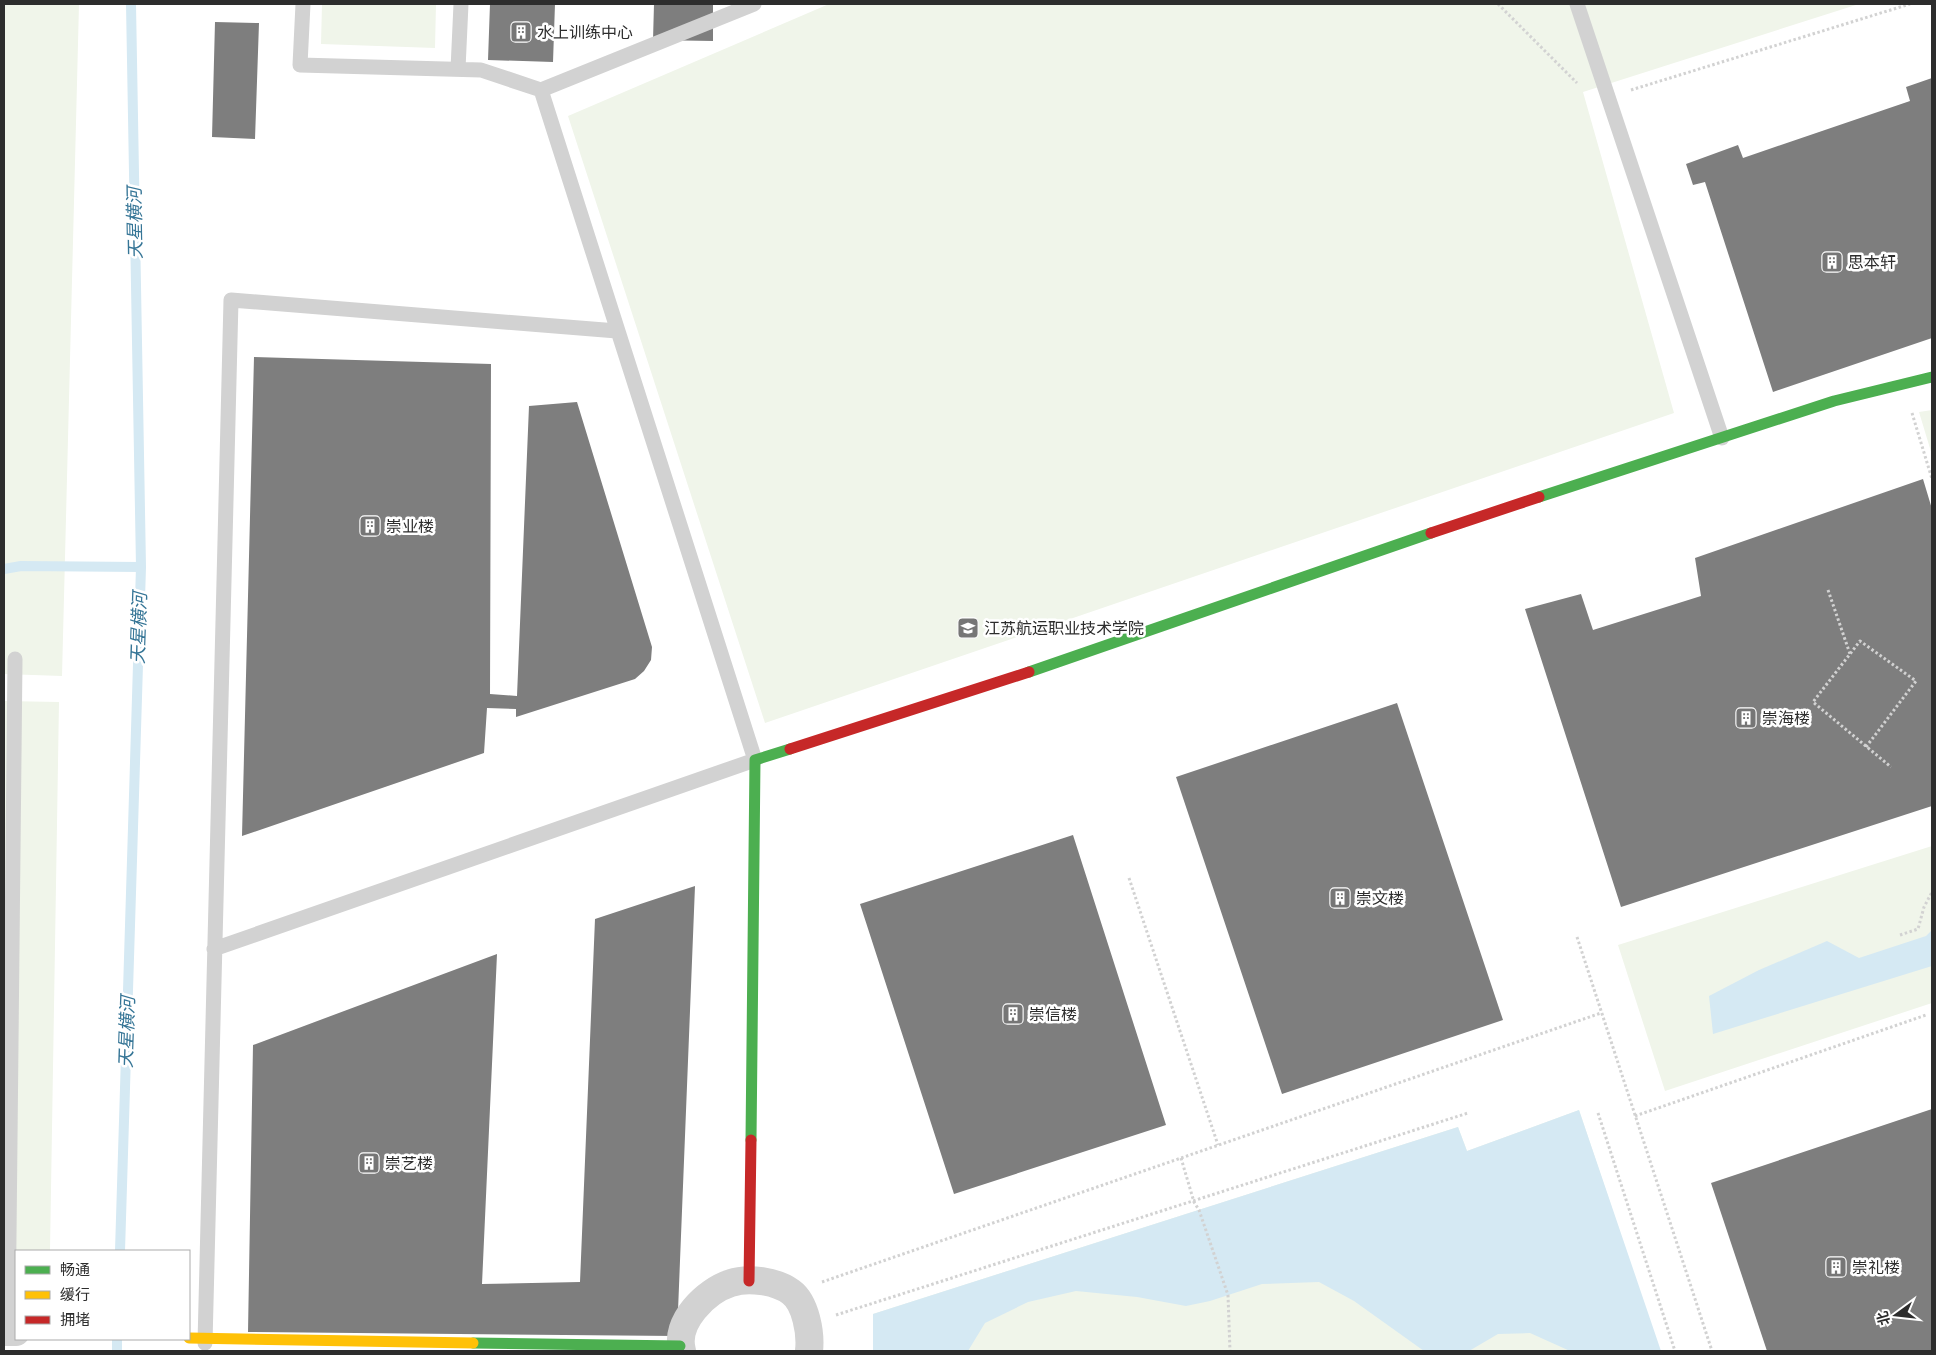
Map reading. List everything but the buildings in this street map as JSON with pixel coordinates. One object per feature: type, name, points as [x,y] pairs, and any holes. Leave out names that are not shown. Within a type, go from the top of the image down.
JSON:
[{"type":"street","points":[[749,1281],[755,760],[1056,664],[1443,529],[1834,401],[1932,377]]},
{"type":"street","points":[[190,1338],[205,1345],[681,1349],[684,1326],[692,1311],[716,1290],[732,1282],[749,1281],[764,1282],[792,1292],[808,1322],[811,1339],[809,1351]]},
{"type":"lane","points":[[303,4],[300,65],[481,70],[542,90],[754,4]]},
{"type":"lane","points":[[458,69],[461,4]]},
{"type":"lane","points":[[1576,4],[1722,438]]},
{"type":"lane","points":[[214,950],[755,760],[542,90]]},
{"type":"lane","points":[[205,1345],[231,300],[618,330]]},
{"type":"lane","points":[[9,1332],[15,659]]},
{"type":"path","points":[[1498,4],[1596,102],[1910,4]]},
{"type":"path","points":[[1902,383],[1932,480]]},
{"type":"path","points":[[1828,590],[1850,654]]},
{"type":"path","points":[[1866,747],[1916,681],[1860,641],[1813,702],[1866,747],[1891,768]]},
{"type":"path","points":[[1128,878],[1218,1145]]},
{"type":"path","points":[[1900,935],[1918,929],[1924,907],[1932,892]]},
{"type":"path","points":[[1577,937],[1712,1351]]},
{"type":"path","points":[[792,1292],[1602,1013]]},
{"type":"path","points":[[1635,1116],[1926,1015]]},
{"type":"path","points":[[1598,1113],[1675,1351]]},
{"type":"path","points":[[833,1316],[1468,1114]]},
{"type":"path","points":[[1181,1158],[1194,1202],[1199,1210],[1228,1295],[1230,1351]]},
{"type":"shaded area","points":[[4,4],[79,4],[62,676],[4,674]]},
{"type":"shaded area","points":[[322,4],[436,4],[435,48],[321,44]]},
{"type":"shaded area","points":[[829,4],[1859,4],[1583,92],[1674,413],[765,723],[568,116]]},
{"type":"shaded area","points":[[1932,410],[1932,455],[1919,412]]},
{"type":"shaded area","points":[[4,701],[59,702],[50,1250],[15,1250],[15,1274],[4,1274]]},
{"type":"shaded area","points":[[1932,846],[1932,1003],[1665,1091],[1618,945]]},
{"type":"shaded area","points":[[1579,1110],[1660,1351],[873,1351],[873,1314],[1458,1127],[1467,1151]]},
{"type":"water","points":[[1932,930],[1932,966],[1713,1034],[1709,996],[1759,970],[1827,941],[1859,958],[1926,936]]},
{"type":"water","points":[[1579,1110],[1661,1351],[1570,1351],[1530,1333],[1498,1334],[1469,1351],[1424,1351],[1354,1301],[1319,1282],[1262,1284],[1210,1301],[1186,1306],[1137,1297],[1076,1291],[1028,1302],[985,1323],[968,1351],[873,1351],[873,1314],[1458,1127],[1467,1151]]},
{"type":"waterway","name":"天星横河","points":[[120,1250],[141,567],[131,4]]},
{"type":"waterway","points":[[4,569],[21,566],[141,567]]},
{"type":"waterway","name":"天星横河","points":[[117,1340],[117,1351]]},
{"type":"traffic: fast","points":[[1539,497],[1834,401],[1932,377]]},
{"type":"traffic: fast","points":[[1029,672],[1431,533]]},
{"type":"traffic: fast","points":[[751,1140],[755,760],[790,749]]},
{"type":"traffic: fast","points":[[473,1343],[680,1346]]},
{"type":"traffic: slow","points":[[190,1338],[473,1343]]},
{"type":"traffic: jam","points":[[1431,533],[1539,497]]},
{"type":"traffic: jam","points":[[790,749],[1029,672]]},
{"type":"traffic: jam","points":[[749,1281],[751,1140]]},
{"type":"place","name":"水上训练中心","points":[[521,32]]},
{"type":"place","name":"思本轩","points":[[1832,262]]},
{"type":"place","name":"崇业楼","points":[[370,526]]},
{"type":"place","name":"江苏航运职业技术学院","points":[[968,628]]},
{"type":"place","name":"崇海楼","points":[[1746,718]]},
{"type":"place","name":"崇文楼","points":[[1340,898]]},
{"type":"place","name":"崇信楼","points":[[1013,1014]]},
{"type":"place","name":"崇艺楼","points":[[369,1163]]},
{"type":"place","name":"崇礼楼","points":[[1836,1267]]}]
